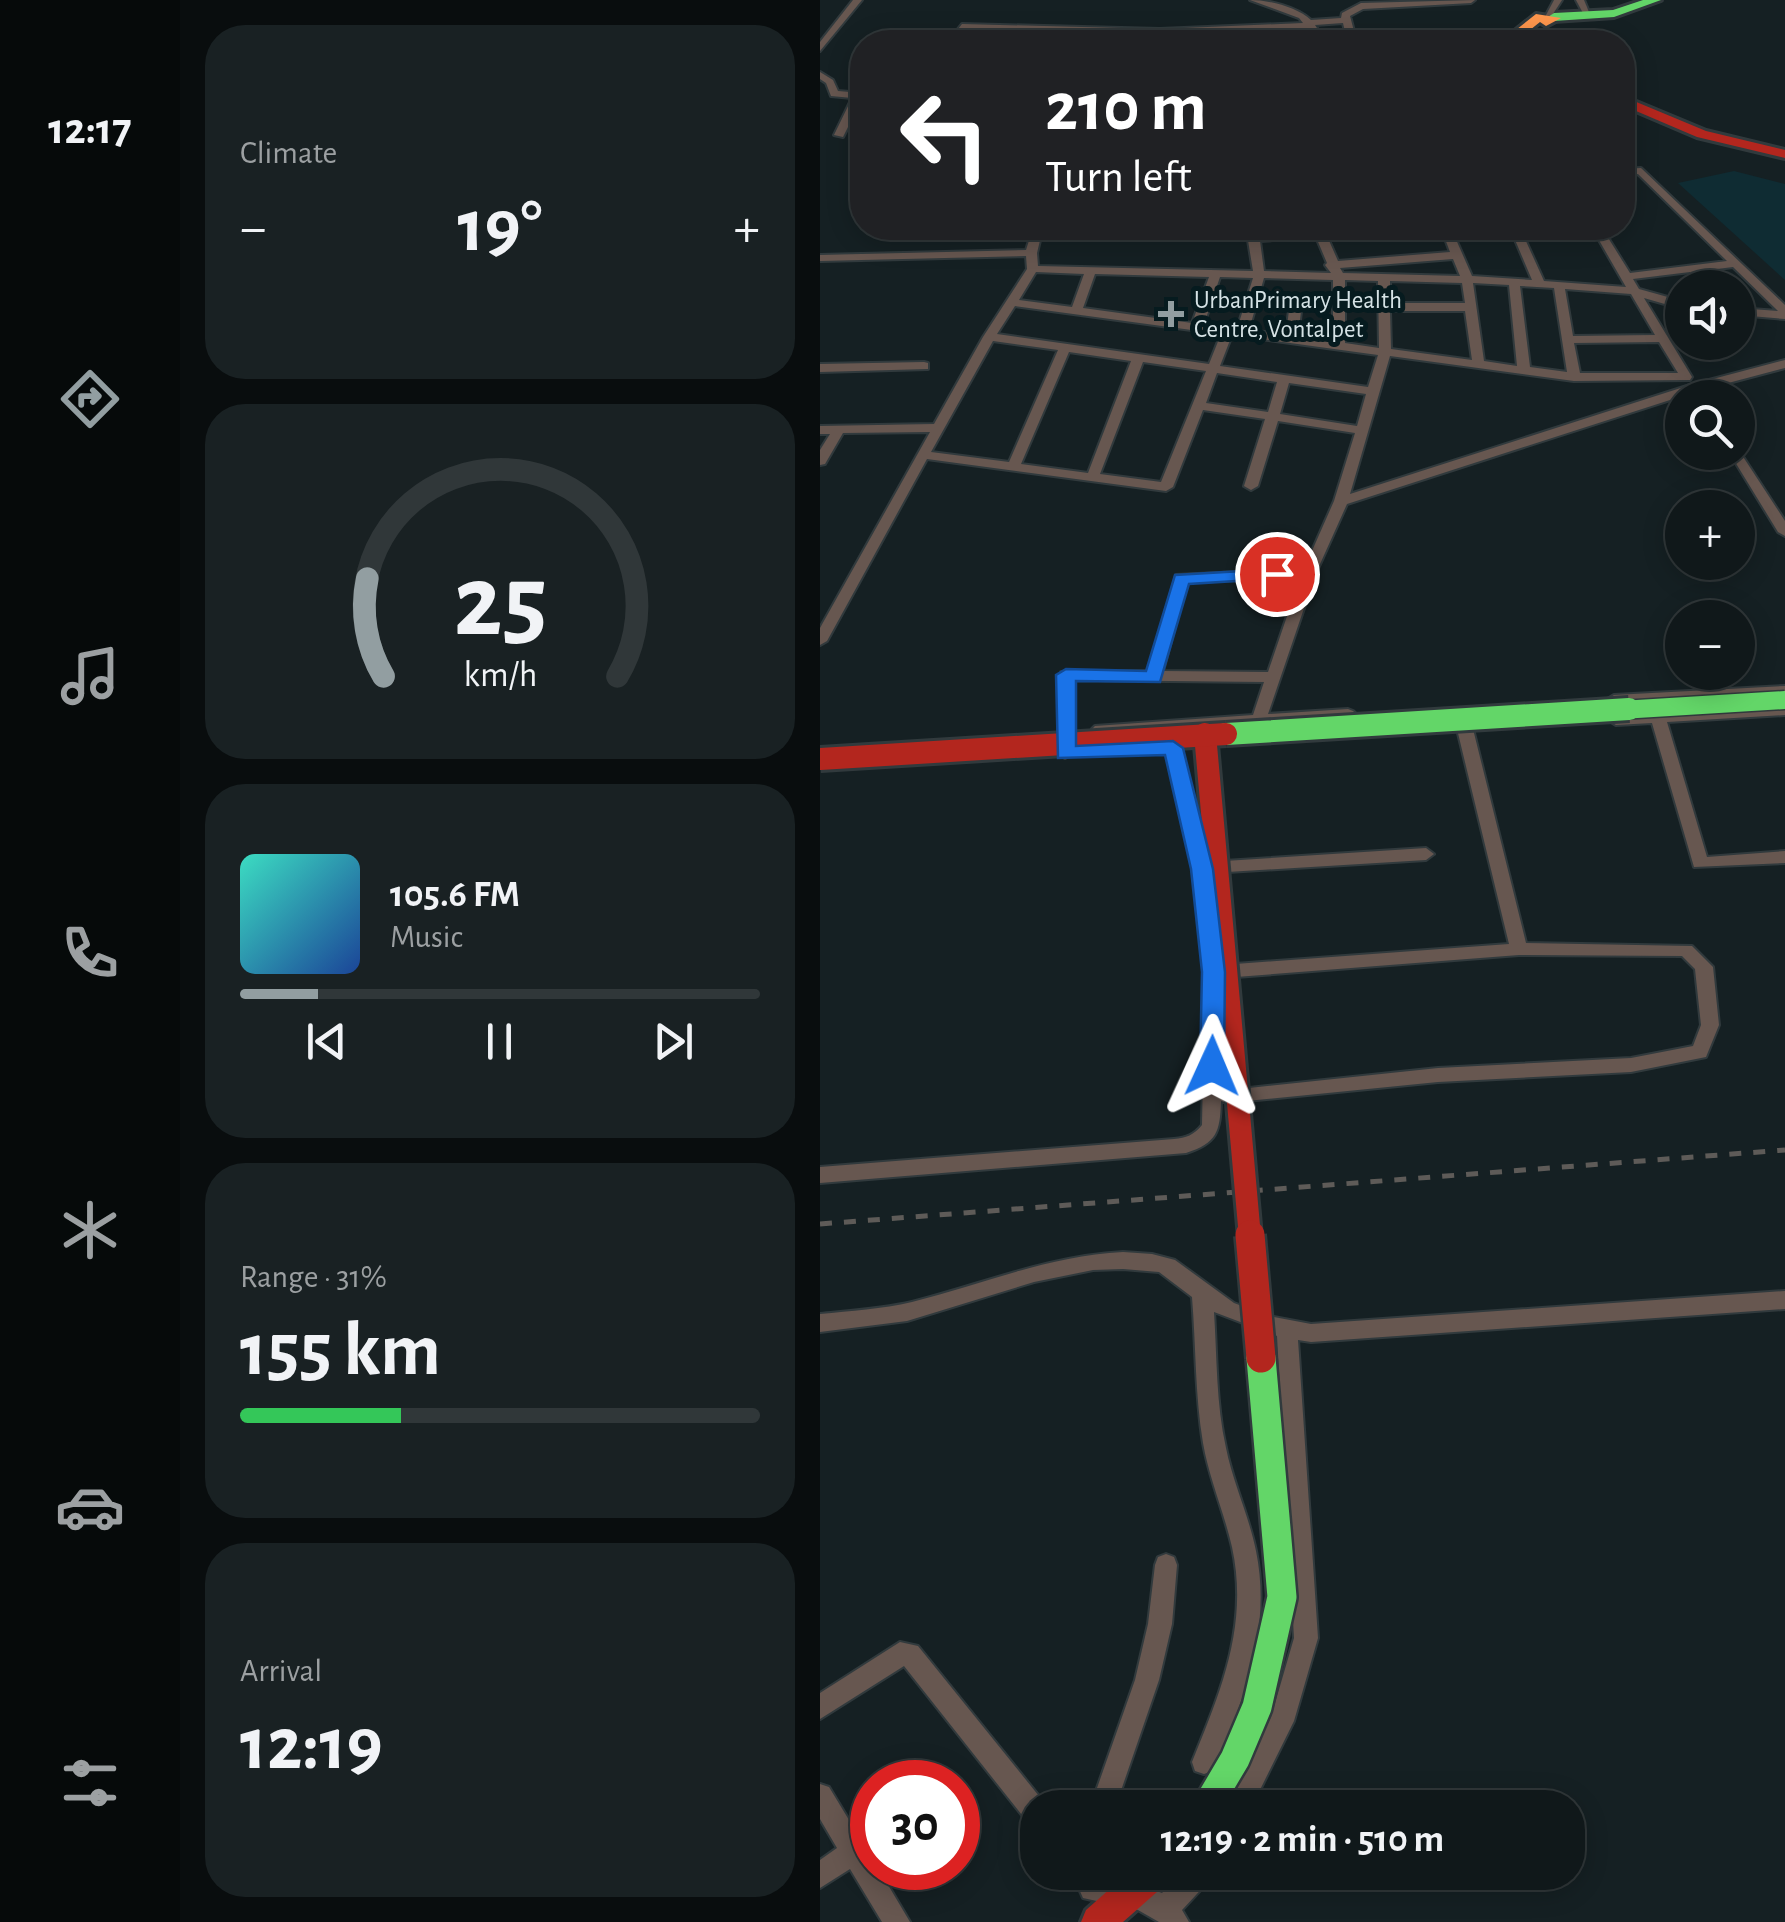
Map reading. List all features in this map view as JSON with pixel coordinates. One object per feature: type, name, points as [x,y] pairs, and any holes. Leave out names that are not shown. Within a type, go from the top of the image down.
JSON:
[{"type":"main road","points":[[1537,27],[1584,7],[1619,12],[1655,0]]},
{"type":"main road","points":[[1635,107],[1702,134],[1785,157]]},
{"type":"main road","points":[[820,762],[1206,734],[1785,700]]},
{"type":"main road","points":[[1206,734],[1282,1596],[1267,1679],[1245,1738],[1216,1790]]},
{"type":"main road","points":[[1098,1922],[1136,1890]]},
{"type":"street","points":[[820,48],[858,0]]},
{"type":"street","points":[[1254,0],[1302,16],[1313,30]]},
{"type":"street","points":[[1351,30],[1345,15],[1361,6],[1410,0],[1470,0]]},
{"type":"street","points":[[1197,30],[1345,20]]},
{"type":"street","points":[[960,30],[1081,30]]},
{"type":"street","points":[[820,76],[830,82],[831,92],[850,95]]},
{"type":"street","points":[[839,135],[850,115]]},
{"type":"street","points":[[1635,171],[1641,171],[1785,313]]},
{"type":"street","points":[[820,641],[989,337],[1033,269],[1035,240]]},
{"type":"street","points":[[923,456],[1166,487],[1215,367],[1254,298],[1259,276],[1253,240]]},
{"type":"street","points":[[1322,240],[1339,278],[1340,346]]},
{"type":"street","points":[[1451,240],[1467,279],[1479,366]]},
{"type":"street","points":[[1520,240],[1540,284]]},
{"type":"street","points":[[1603,240],[1689,380]]},
{"type":"street","points":[[820,258],[1032,253]]},
{"type":"street","points":[[1331,265],[1458,256]]},
{"type":"street","points":[[1694,270],[1736,263]]},
{"type":"street","points":[[1033,269],[1467,279],[1634,291],[1665,300]]},
{"type":"street","points":[[1076,310],[1091,270]]},
{"type":"street","points":[[1626,277],[1665,273]]},
{"type":"street","points":[[1198,326],[1215,275]]},
{"type":"street","points":[[1254,738],[1271,677],[1309,573],[1341,500],[1370,391],[1386,352],[1384,280]]},
{"type":"street","points":[[1514,282],[1524,372]]},
{"type":"street","points":[[1559,286],[1574,377]]},
{"type":"street","points":[[1254,298],[1340,300]]},
{"type":"street","points":[[1292,340],[1296,300]]},
{"type":"street","points":[[1014,303],[1524,372],[1665,385]]},
{"type":"street","points":[[1386,307],[1470,306]]},
{"type":"street","points":[[1755,312],[1785,313]]},
{"type":"street","points":[[989,337],[1370,391]]},
{"type":"street","points":[[1569,340],[1662,338]]},
{"type":"street","points":[[1014,466],[1066,346]]},
{"type":"street","points":[[1092,479],[1140,357]]},
{"type":"street","points":[[1721,380],[1785,364]]},
{"type":"street","points":[[820,368],[924,366]]},
{"type":"street","points":[[1252,486],[1285,378]]},
{"type":"street","points":[[1341,500],[1665,396]]},
{"type":"street","points":[[1197,406],[1359,430]]},
{"type":"street","points":[[820,430],[937,428]]},
{"type":"street","points":[[820,460],[839,429]]},
{"type":"street","points":[[1745,470],[1785,532]]},
{"type":"street","points":[[1154,678],[1181,578],[1309,573]]},
{"type":"street","points":[[1066,753],[1066,675],[1271,677]]},
{"type":"street","points":[[820,747],[1259,718],[1785,690]]},
{"type":"street","points":[[820,762],[1173,748],[1254,738],[1785,710]]},
{"type":"street","points":[[1658,717],[1700,864],[1785,857]]},
{"type":"street","points":[[1466,729],[1518,948]]},
{"type":"street","points":[[820,1175],[1192,1145],[1206,1135],[1211,1125],[1214,972],[1202,869],[1173,748]]},
{"type":"street","points":[[1202,869],[1426,854]]},
{"type":"street","points":[[1212,1097],[1454,1074],[1631,1066],[1700,1052],[1710,1026],[1704,967],[1686,950],[1518,948],[1214,972]]},
{"type":"street","points":[[820,1323],[916,1310],[1015,1278],[1096,1264],[1153,1262],[1180,1273],[1202,1294],[1233,1311],[1286,1331],[1311,1334],[1785,1300]]},
{"type":"street","points":[[1202,1294],[1213,1438],[1246,1556],[1252,1607],[1248,1648],[1232,1702],[1204,1762]]},
{"type":"street","points":[[1246,1790],[1282,1721],[1306,1638],[1286,1331]]},
{"type":"street","points":[[1108,1790],[1147,1680],[1166,1565]]},
{"type":"street","points":[[820,1707],[900,1654],[910,1654],[1020,1792]]},
{"type":"street","points":[[820,1796],[850,1845]]},
{"type":"street","points":[[820,1875],[850,1854]]},
{"type":"street","points":[[878,1890],[897,1922]]},
{"type":"street","points":[[1100,1890],[1132,1894],[1171,1915],[1188,1890]]},
{"type":"shaded area","points":[[1734,171],[1785,184],[1785,280],[1678,183]]},
{"type":"railway","points":[[820,1224],[1785,1150]]},
{"type":"traffic: fast","points":[[1554,17],[1614,13],[1655,0]]},
{"type":"traffic: fast","points":[[1226,734],[1785,700]]},
{"type":"traffic: fast","points":[[1217,1790],[1257,1707],[1282,1597],[1261,1358]]},
{"type":"traffic: slow","points":[[1523,30],[1540,16],[1555,18],[1546,22]]},
{"type":"traffic: jam","points":[[1635,106],[1702,134],[1785,154]]},
{"type":"traffic: jam","points":[[1205,734],[1261,1358]]},
{"type":"traffic: jam","points":[[820,759],[1226,734]]},
{"type":"traffic: jam","points":[[1098,1922],[1134,1890]]},
{"type":"place","name":"UrbanPrimary Health Centre, Vontalpet","points":[[1171,314]]},
{"type":"route","points":[[1212,1066],[1214,972],[1202,869],[1173,748],[1066,753],[1066,675],[1154,678],[1181,578],[1277,574]]}]
